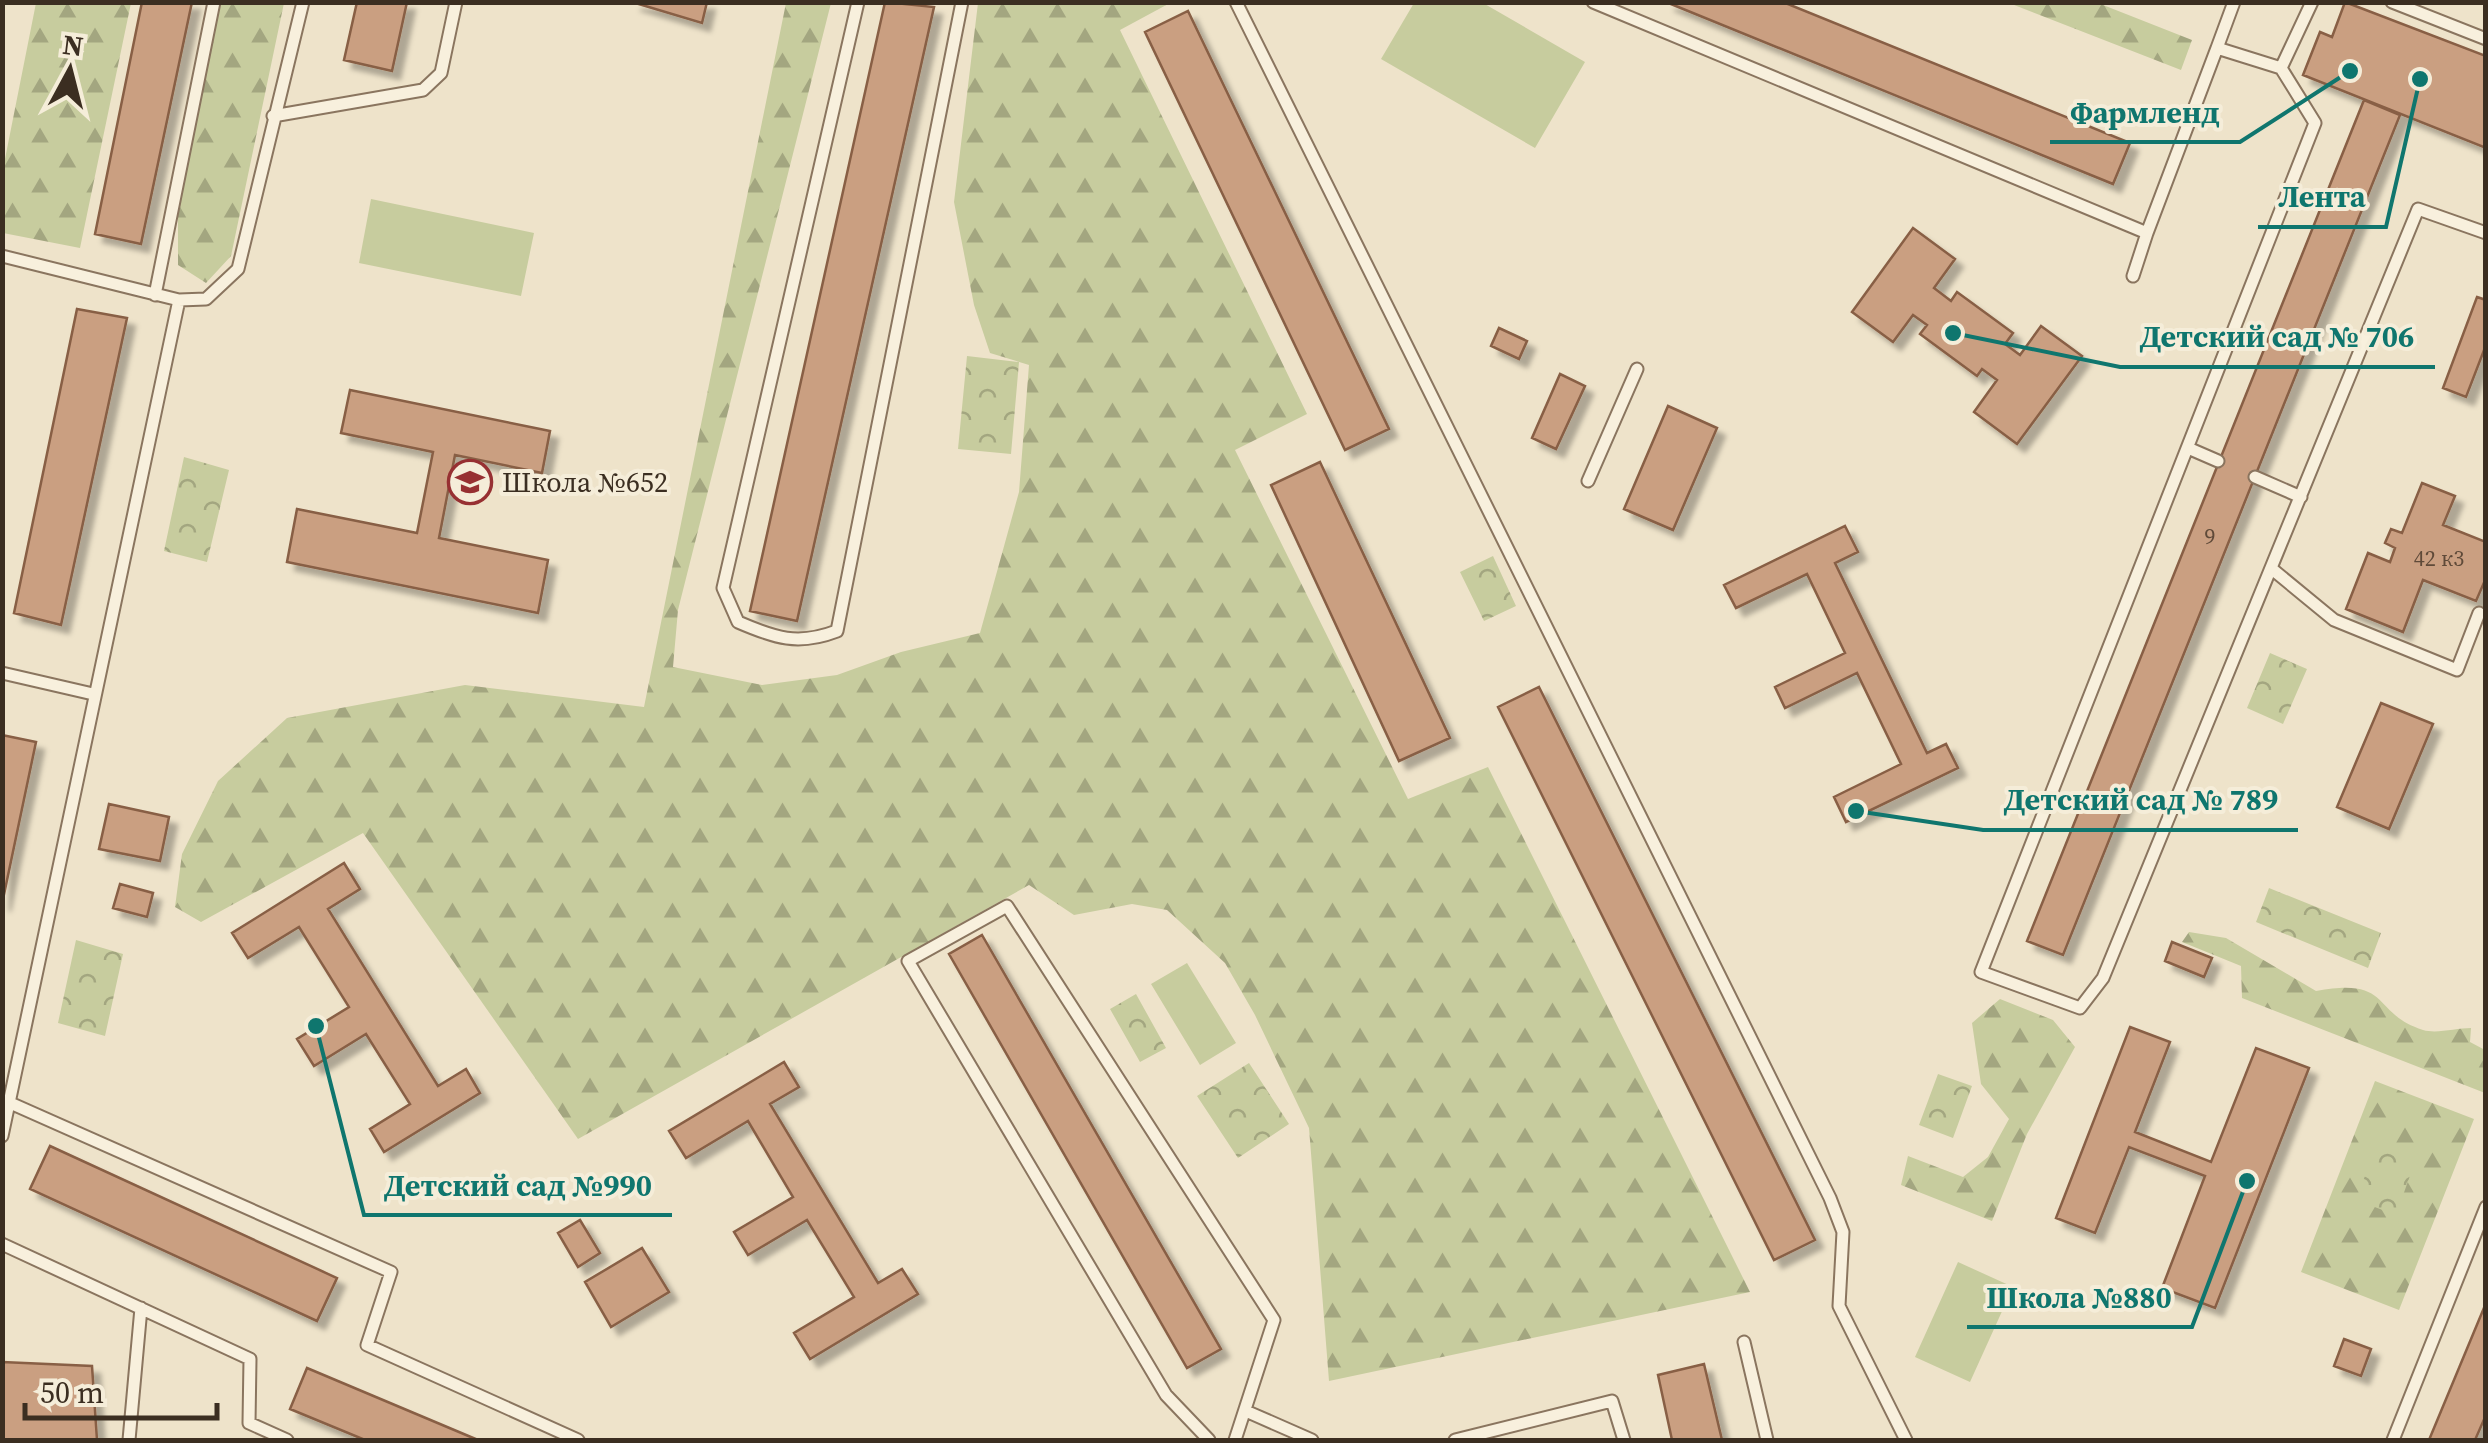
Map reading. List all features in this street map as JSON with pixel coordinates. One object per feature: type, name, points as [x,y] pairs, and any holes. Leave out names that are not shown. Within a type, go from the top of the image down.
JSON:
[{"type":"lane","points":[[155,295],[214,2]]},
{"type":"lane","points":[[2,256],[155,295],[179,300],[206,299],[238,269],[302,2]]},
{"type":"lane","points":[[272,116],[423,90],[440,73],[456,2]]},
{"type":"lane","points":[[858,2],[723,588],[738,622],[780,641],[812,640],[836,630],[962,2]]},
{"type":"lane","points":[[1236,2],[1830,1198],[1843,1232],[1838,1306],[1906,1440]]},
{"type":"lane","points":[[1593,2],[2147,233]]},
{"type":"lane","points":[[2132,276],[2234,2]]},
{"type":"lane","points":[[2281,68],[2312,2]]},
{"type":"lane","points":[[2392,2],[2486,39]]},
{"type":"lane","points":[[2217,48],[2281,68],[2316,123],[1981,972],[2080,1008],[2103,978],[2418,209],[2486,233]]},
{"type":"lane","points":[[2,1136],[179,300]]},
{"type":"lane","points":[[1588,481],[1637,369]]},
{"type":"lane","points":[[2188,448],[2218,461]]},
{"type":"lane","points":[[2255,477],[2302,497]]},
{"type":"lane","points":[[2272,569],[2334,620],[2458,670],[2479,612]]},
{"type":"lane","points":[[2,673],[93,694]]},
{"type":"lane","points":[[1209,1440],[1166,1395],[908,961],[1007,906],[1274,1320],[1236,1440]]},
{"type":"lane","points":[[8,1102],[392,1272],[367,1346],[578,1440]]},
{"type":"lane","points":[[2393,1440],[2486,1208]]},
{"type":"lane","points":[[2,1244],[250,1360],[248,1423],[287,1440]]},
{"type":"lane","points":[[129,1440],[141,1308]]},
{"type":"lane","points":[[1744,1342],[1768,1440]]},
{"type":"lane","points":[[1456,1440],[1612,1401],[1624,1440]]},
{"type":"lane","points":[[1248,1412],[1312,1440]]},
{"type":"green space","points":[[36,3],[131,3],[80,248],[3,233],[3,169]]},
{"type":"green space","points":[[219,3],[284,3],[231,256],[206,283],[178,265],[178,203]]},
{"type":"green space","points":[[786,3],[831,3],[678,610],[673,667],[762,685],[837,675],[901,652],[980,633],[1019,492],[1029,365],[990,353],[974,305],[954,202],[978,3],[1170,3],[1120,30],[1307,414],[1235,450],[1408,799],[1488,767],[1750,1292],[1329,1381],[1309,1128],[1255,1015],[1225,963],[1167,910],[1132,904],[1074,915],[1029,885],[578,1139],[363,833],[201,922],[175,907],[182,854],[218,781],[287,718],[465,685],[644,707]]},
{"type":"green space","points":[[1414,3],[1483,3],[1585,62],[1535,148],[1381,59]]},
{"type":"green space","points":[[2009,3],[2098,3],[2192,40],[2181,70]]},
{"type":"green space","points":[[371,199],[534,233],[521,296],[359,263]]},
{"type":"green space","points":[[967,356],[1019,362],[1011,454],[958,449]]},
{"type":"green space","points":[[184,457],[229,470],[207,562],[164,551]]},
{"type":"green space","points":[[1493,556],[1516,606],[1484,621],[1460,572]]},
{"type":"green space","points":[[2270,653],[2307,669],[2283,724],[2247,708]]},
{"type":"green space","points":[[2269,888],[2381,933],[2368,968],[2256,922]]},
{"type":"green space","points":[[2189,932],[2226,938],[2316,991],[2341,988],[2370,993],[2406,1023],[2423,1030],[2471,1028],[2470,1042],[2485,1050],[2485,1093],[2242,998],[2241,966],[2182,942]]},
{"type":"green space","points":[[76,940],[123,954],[105,1036],[58,1023]]},
{"type":"green space","points":[[1187,963],[1236,1043],[1200,1065],[1151,984]]},
{"type":"green space","points":[[1136,994],[1166,1048],[1140,1062],[1110,1009]]},
{"type":"green space","points":[[2000,999],[2053,1020],[2075,1047],[2027,1134],[1992,1221],[1901,1185],[1908,1156],[1963,1177],[1988,1157],[2009,1119],[1981,1084],[1972,1023]]},
{"type":"green space","points":[[1249,1063],[1289,1124],[1238,1158],[1197,1096]]},
{"type":"green space","points":[[1938,1074],[1972,1086],[1953,1138],[1919,1125]]},
{"type":"green space","points":[[2375,1081],[2474,1119],[2399,1310],[2301,1272]]},
{"type":"green space","points":[[2378,1141],[2417,1156],[2396,1215],[2356,1200]]},
{"type":"green space","points":[[1958,1262],[2013,1287],[1970,1382],[1915,1357]]},
{"type":"building","points":[[142,2],[192,2],[141,244],[95,234]]},
{"type":"building","points":[[357,2],[407,2],[392,71],[344,60]]},
{"type":"building","points":[[632,2],[707,2],[702,23]]},
{"type":"building","points":[[885,2],[934,7],[797,621],[750,611]]},
{"type":"building","points":[[1666,2],[1783,2],[2130,143],[2113,184]]},
{"type":"building","points":[[2345,2],[2486,56],[2486,148],[2303,75],[2320,32],[2332,37]]},
{"type":"building","points":[[1188,11],[1389,429],[1345,450],[1145,32]]},
{"type":"building","points":[[2364,100],[2400,115],[2063,955],[2027,941]]},
{"type":"building","points":[[1913,228],[1955,259],[1934,288],[1951,301],[1957,292],[2013,333],[2005,344],[2020,355],[2041,326],[2082,356],[2017,444],[1974,412],[1997,380],[1982,369],[1977,376],[1920,334],[1927,325],[1913,315],[1893,342],[1852,312]]},
{"type":"building","points":[[2477,297],[2486,300],[2486,345],[2466,397],[2443,388]]},
{"type":"building","points":[[77,309],[127,318],[61,625],[14,613]]},
{"type":"building","points":[[1499,328],[1527,341],[1519,359],[1491,346]]},
{"type":"building","points":[[1560,374],[1585,386],[1556,449],[1532,438]]},
{"type":"building","points":[[350,390],[550,431],[542,473],[455,455],[439,538],[548,560],[538,613],[287,562],[297,509],[417,533],[433,452],[341,433]]},
{"type":"building","points":[[1668,406],[1717,428],[1673,530],[1624,509]]},
{"type":"building","points":[[1320,462],[1450,738],[1399,761],[1271,485]]},
{"type":"building","points":[[2422,483],[2455,496],[2443,525],[2486,542],[2486,578],[2476,601],[2423,580],[2403,632],[2346,609],[2368,553],[2390,562],[2395,548],[2385,543],[2391,529],[2402,533]]},
{"type":"building","points":[[1845,526],[1858,552],[1835,563],[1927,753],[1946,744],[1958,768],[1846,822],[1834,797],[1901,764],[1857,673],[1785,708],[1775,687],[1845,653],[1807,574],[1736,608],[1724,585]]},
{"type":"building","points":[[1539,687],[1815,1240],[1774,1260],[1498,707]]},
{"type":"building","points":[[2381,703],[2433,724],[2389,829],[2337,807]]},
{"type":"building","points":[[2,735],[36,742],[2,904]]},
{"type":"building","points":[[109,804],[169,817],[160,861],[99,849]]},
{"type":"building","points":[[344,863],[360,889],[328,909],[438,1086],[466,1069],[480,1093],[384,1152],[370,1129],[410,1104],[366,1034],[314,1066],[297,1039],[349,1007],[299,927],[248,958],[232,933]]},
{"type":"building","points":[[120,884],[153,893],[147,917],[113,908]]},
{"type":"building","points":[[982,935],[1221,1349],[1187,1368],[949,954]]},
{"type":"building","points":[[2172,942],[2212,958],[2204,977],[2165,961]]},
{"type":"building","points":[[2130,1027],[2170,1042],[2135,1132],[2211,1162],[2256,1048],[2309,1068],[2215,1308],[2162,1288],[2205,1176],[2129,1147],[2095,1233],[2056,1218]]},
{"type":"building","points":[[784,1062],[799,1087],[770,1104],[878,1283],[902,1269],[918,1294],[810,1359],[794,1333],[854,1297],[807,1220],[748,1255],[734,1232],[793,1197],[748,1121],[686,1158],[669,1131]]},
{"type":"building","points":[[50,1146],[337,1278],[317,1321],[30,1189]]},
{"type":"building","points":[[580,1220],[600,1253],[578,1267],[558,1233]]},
{"type":"building","points":[[642,1248],[669,1292],[611,1327],[585,1282]]},
{"type":"building","points":[[2486,1303],[2486,1415],[2475,1440],[2429,1440]]},
{"type":"building","points":[[2344,1339],[2371,1349],[2361,1376],[2334,1366]]},
{"type":"building","points":[[2,1362],[92,1366],[97,1440],[2,1440]]},
{"type":"building","points":[[1704,1364],[1722,1440],[1672,1440],[1658,1375]]},
{"type":"building","points":[[307,1368],[478,1440],[365,1440],[290,1409]]},
{"type":"place","name":"Фармленд","points":[[2350,71]]},
{"type":"place","name":"Лента","points":[[2420,79]]},
{"type":"place","name":"Детский сад № 706","points":[[1953,333]]},
{"type":"place","name":"Школа №652","points":[[470,482]]},
{"type":"place","name":"Детский сад № 789","points":[[1856,811]]},
{"type":"place","name":"Детский сад №990","points":[[316,1026]]},
{"type":"place","name":"Школа №880","points":[[2247,1181]]}]
